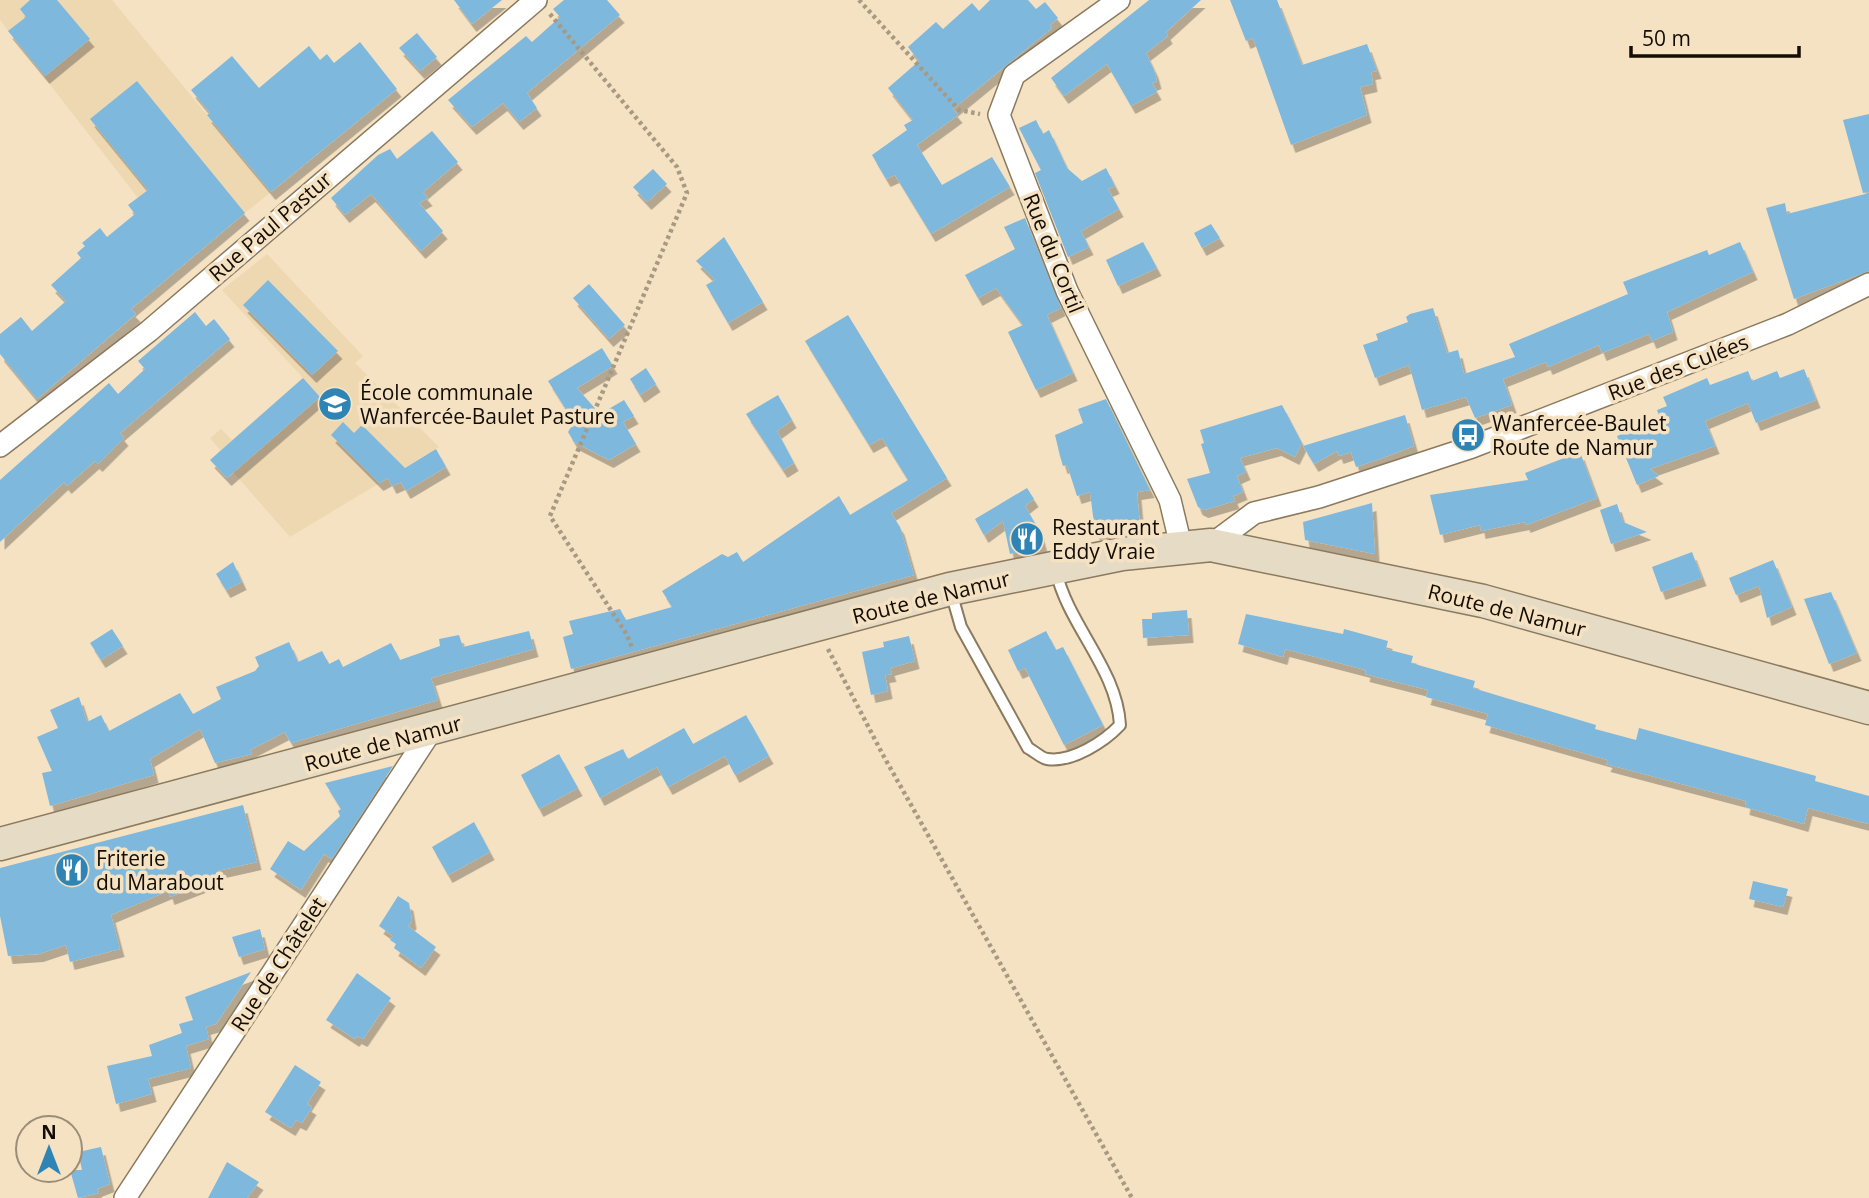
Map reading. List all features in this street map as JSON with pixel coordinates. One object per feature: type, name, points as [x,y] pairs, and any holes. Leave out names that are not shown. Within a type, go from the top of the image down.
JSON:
[{"type":"main road","name":"Route de Namur","points":[[0,844],[431,731],[950,589],[1055,567],[1196,546],[1483,601],[1869,708]]},
{"type":"street","points":[[1001,118],[1014,75],[1118,0]]},
{"type":"street","name":"Rue Paul Pastur","points":[[0,446],[149,331],[541,5]]},
{"type":"street","name":"Rue du Cortil","points":[[1001,118],[1067,291],[1170,500],[1196,546]]},
{"type":"street","name":"Rue des Culées","points":[[1196,546],[1254,513],[1319,497],[1472,447],[1788,324],[1869,284]]},
{"type":"street","name":"Rue de Châtelet","points":[[125,1198],[431,731]]},
{"type":"lane","points":[[950,589],[961,627],[1028,748],[1047,759],[1069,756],[1107,739],[1120,725],[1119,701],[1062,596],[1055,567]]},
{"type":"path","points":[[859,0],[959,110],[1001,118]]},
{"type":"path","points":[[541,5],[677,167],[687,193],[550,516],[628,635],[642,674]]},
{"type":"path","points":[[817,626],[883,755],[1132,1198]]},
{"type":"shaded area","points":[[0,0],[112,0],[271,192],[198,251],[138,198],[0,20]]},
{"type":"shaded area","name":"École communale Wanfercée-Baulet Pasture","points":[[267,254],[363,356],[355,363],[439,447],[290,537],[217,454],[220,450],[210,438],[221,429],[232,440],[303,378],[222,290]]},
{"type":"building","points":[[30,0],[57,0],[90,39],[45,76],[8,31],[26,17],[20,9]]},
{"type":"building","points":[[454,0],[502,0],[472,24]]},
{"type":"building","points":[[564,0],[607,0],[620,15],[527,93],[537,108],[519,122],[503,103],[472,127],[448,100],[526,36],[532,42],[560,17],[553,9]]},
{"type":"building","points":[[990,0],[1028,0],[1036,9],[1045,2],[1058,18],[1050,25],[1052,28],[953,109],[958,115],[917,145],[942,185],[992,157],[1010,187],[931,234],[895,175],[886,179],[872,155],[907,130],[904,125],[913,120],[888,88],[919,61],[908,47],[936,22],[943,29],[972,3],[979,11]]},
{"type":"building","points":[[1149,0],[1201,0],[1166,32],[1168,36],[1146,53],[1154,70],[1157,81],[1152,83],[1157,92],[1131,106],[1107,64],[1064,96],[1051,78]]},
{"type":"building","points":[[1230,0],[1277,0],[1302,65],[1367,44],[1377,71],[1371,72],[1373,84],[1360,87],[1367,115],[1291,145],[1253,38],[1246,41]]},
{"type":"building","points":[[417,33],[437,57],[420,71],[399,48]]},
{"type":"building","points":[[360,42],[397,89],[271,192],[207,115],[210,113],[191,90],[232,56],[259,88],[309,46],[320,60],[327,54],[334,63]]},
{"type":"building","points":[[137,81],[245,213],[131,309],[136,314],[37,399],[0,354],[0,334],[21,317],[32,331],[66,301],[51,285],[81,258],[77,253],[85,246],[82,243],[100,228],[107,237],[135,214],[128,205],[148,190],[90,119]]},
{"type":"building","points":[[1869,114],[1869,192],[1863,193],[1843,120]]},
{"type":"building","points":[[1036,120],[1043,134],[1049,130],[1067,168],[1082,181],[1106,168],[1115,186],[1108,189],[1119,209],[1081,231],[1089,247],[1068,257],[1035,173],[1041,170],[1019,128]]},
{"type":"building","points":[[432,131],[458,162],[423,192],[428,198],[419,203],[443,231],[421,251],[371,194],[345,215],[331,198],[378,155],[390,149],[397,159]]},
{"type":"building","points":[[653,169],[667,184],[647,202],[633,187]]},
{"type":"building","points":[[1869,193],[1869,271],[1794,299],[1766,208],[1785,203],[1787,214]]},
{"type":"building","points":[[1025,218],[1061,308],[1047,315],[1073,373],[1036,390],[1008,332],[1023,325],[996,288],[978,298],[965,275],[1015,249],[1004,227]]},
{"type":"building","points":[[1211,224],[1220,238],[1202,248],[1194,233]]},
{"type":"building","points":[[724,237],[763,302],[728,323],[706,285],[715,280],[696,261]]},
{"type":"building","points":[[1143,242],[1157,268],[1118,286],[1106,260]]},
{"type":"building","points":[[1740,242],[1753,272],[1667,312],[1673,332],[1652,341],[1649,334],[1602,353],[1599,345],[1548,367],[1546,362],[1503,379],[1512,405],[1475,418],[1466,397],[1422,410],[1409,365],[1375,378],[1363,345],[1378,340],[1376,334],[1408,322],[1406,317],[1410,314],[1433,308],[1447,353],[1458,350],[1464,374],[1515,357],[1509,344],[1628,294],[1623,282],[1707,250],[1709,255]]},
{"type":"building","points":[[268,280],[338,351],[312,375],[243,305]]},
{"type":"building","points":[[589,284],[625,325],[609,339],[573,298]]},
{"type":"building","points":[[195,312],[206,326],[214,319],[230,339],[120,433],[124,438],[98,464],[95,461],[67,486],[64,482],[0,542],[0,480],[109,383],[118,394],[145,369],[138,361]]},
{"type":"building","points":[[848,315],[947,478],[891,513],[900,527],[914,575],[571,669],[563,637],[573,634],[569,621],[620,609],[626,620],[672,607],[662,591],[722,554],[728,557],[737,552],[743,562],[839,496],[850,515],[908,480],[882,438],[869,445],[805,341]]},
{"type":"building","points":[[602,348],[613,366],[577,388],[600,414],[624,400],[634,416],[623,422],[636,444],[609,460],[574,442],[568,432],[574,422],[548,381]]},
{"type":"building","points":[[646,368],[656,384],[640,395],[630,379]]},
{"type":"building","points":[[1804,369],[1816,400],[1756,423],[1748,403],[1705,421],[1715,446],[1650,469],[1659,476],[1637,485],[1617,436],[1660,418],[1657,410],[1667,406],[1663,397],[1707,378],[1710,385],[1748,371],[1752,381],[1777,371],[1780,378]]},
{"type":"building","points":[[303,378],[320,397],[227,478],[210,460]]},
{"type":"building","points":[[778,395],[792,420],[777,431],[794,463],[783,470],[746,414]]},
{"type":"building","points":[[1106,399],[1150,490],[1137,492],[1140,526],[1095,532],[1090,492],[1077,496],[1067,465],[1063,466],[1055,435],[1083,423],[1078,409]]},
{"type":"building","points":[[1282,405],[1302,443],[1295,457],[1277,448],[1240,458],[1246,472],[1237,476],[1243,492],[1233,496],[1235,501],[1204,510],[1198,507],[1187,479],[1210,473],[1201,444],[1204,443],[1200,430]]},
{"type":"building","points":[[1405,415],[1414,446],[1356,467],[1351,452],[1339,456],[1337,451],[1314,464],[1303,446]]},
{"type":"building","points":[[343,422],[354,433],[362,425],[405,468],[436,449],[446,467],[406,491],[401,482],[392,486],[388,478],[379,483],[331,435]]},
{"type":"building","points":[[1580,452],[1597,498],[1526,525],[1525,522],[1481,531],[1480,525],[1440,535],[1430,495],[1528,480],[1525,473]]},
{"type":"building","points":[[1027,488],[1034,499],[1025,506],[1039,530],[1043,545],[1010,554],[1003,521],[984,535],[975,519]]},
{"type":"building","points":[[1372,503],[1375,554],[1305,540],[1303,522]]},
{"type":"building","points":[[1617,504],[1623,522],[1647,532],[1611,544],[1600,510]]},
{"type":"building","points":[[1692,552],[1702,578],[1661,592],[1652,567]]},
{"type":"building","points":[[1773,560],[1792,607],[1767,618],[1759,586],[1736,595],[1729,578]]},
{"type":"building","points":[[233,562],[242,582],[226,590],[216,574]]},
{"type":"building","points":[[1831,592],[1857,653],[1829,664],[1804,599]]},
{"type":"building","points":[[1187,610],[1189,635],[1143,638],[1142,619],[1152,619],[1152,613]]},
{"type":"building","points":[[1246,614],[1343,634],[1344,629],[1388,641],[1386,649],[1413,656],[1411,663],[1475,681],[1473,688],[1596,725],[1595,729],[1636,740],[1639,728],[1816,776],[1815,781],[1869,796],[1869,824],[1808,808],[1804,824],[1745,807],[1746,801],[1606,764],[1608,760],[1485,725],[1488,714],[1426,697],[1428,690],[1365,674],[1366,670],[1285,649],[1283,657],[1238,644]]},
{"type":"building","points":[[112,629],[123,646],[101,660],[90,643]]},
{"type":"building","points":[[529,631],[534,649],[431,678],[438,700],[291,743],[285,732],[250,750],[252,754],[215,763],[200,729],[150,759],[154,775],[50,806],[42,773],[52,771],[37,737],[58,728],[50,710],[79,697],[87,722],[101,715],[109,731],[180,693],[193,714],[221,699],[216,687],[255,671],[259,666],[255,657],[289,642],[298,662],[322,651],[329,664],[339,659],[343,667],[391,643],[400,660],[440,646],[439,639],[459,635],[463,647]]},
{"type":"building","points":[[1046,631],[1056,650],[1063,647],[1103,725],[1064,745],[1025,668],[1018,671],[1008,650]]},
{"type":"building","points":[[909,636],[915,661],[890,668],[892,674],[885,675],[888,691],[871,695],[862,652],[884,647],[883,642]]},
{"type":"building","points":[[746,715],[769,756],[735,775],[725,756],[668,787],[657,767],[600,798],[584,767],[623,749],[628,759],[684,728],[693,744]]},
{"type":"building","points":[[559,754],[578,788],[539,809],[521,775]]},
{"type":"building","points":[[393,766],[332,859],[324,854],[301,890],[270,869],[288,841],[304,851],[340,816],[338,811],[341,809],[325,783]]},
{"type":"building","points":[[243,805],[257,862],[217,871],[219,878],[170,897],[168,891],[111,915],[120,949],[70,962],[66,945],[39,954],[8,956],[0,916],[0,868]]},
{"type":"building","points":[[474,822],[490,852],[448,875],[432,847]]},
{"type":"building","points":[[1753,881],[1788,889],[1783,907],[1749,899]]},
{"type":"building","points":[[398,896],[409,903],[412,921],[408,926],[436,947],[421,968],[394,948],[396,944],[390,940],[393,936],[379,926]]},
{"type":"building","points":[[260,929],[265,949],[239,957],[232,937]]},
{"type":"building","points":[[251,972],[216,1024],[206,1027],[209,1039],[186,1046],[191,1068],[148,1079],[152,1094],[116,1104],[107,1066],[152,1056],[149,1045],[182,1033],[179,1024],[193,1020],[185,997]]},
{"type":"building","points":[[357,973],[391,998],[363,1039],[357,1036],[355,1039],[326,1020]]},
{"type":"building","points":[[295,1065],[321,1082],[307,1104],[312,1107],[302,1123],[296,1120],[291,1128],[265,1112]]},
{"type":"building","points":[[101,1147],[110,1184],[97,1189],[99,1193],[78,1198],[74,1184],[84,1184],[84,1151]]},
{"type":"building","points":[[227,1162],[259,1182],[247,1198],[208,1198]]},
{"type":"place","name":"École communale Wanfercée-Baulet Pasture","points":[[335,404]]},
{"type":"place","name":"Wanfercée-Baulet Route de Namur","points":[[1468,435]]},
{"type":"place","name":"Restaurant Eddy Vraie","points":[[1027,539]]},
{"type":"place","name":"Friterie du Marabout","points":[[72,870]]}]
